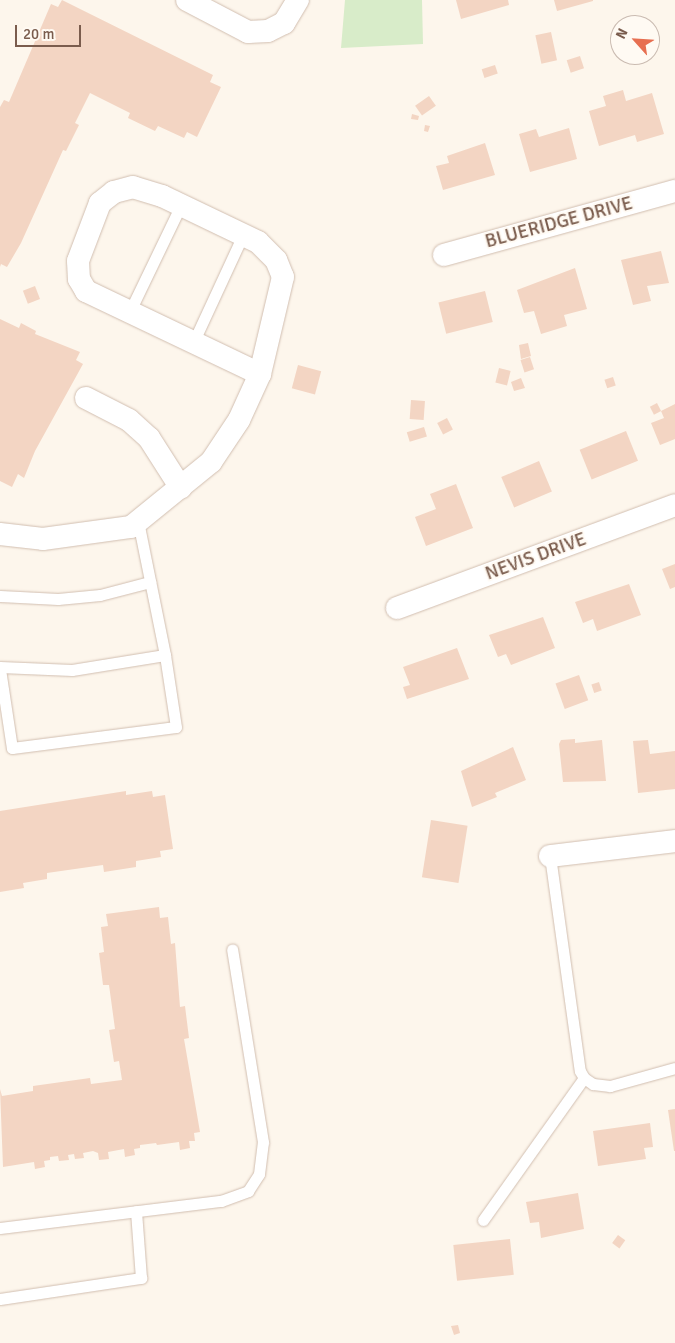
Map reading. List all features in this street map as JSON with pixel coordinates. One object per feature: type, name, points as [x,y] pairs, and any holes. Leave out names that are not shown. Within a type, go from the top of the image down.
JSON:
[{"type":"street","points":[[187,0],[248,32],[268,31],[284,23],[298,0]]},
{"type":"street","points":[[0,534],[43,539],[98,533],[131,526],[138,522],[211,462],[239,420],[260,374],[283,277],[276,260],[258,242],[181,205],[134,187],[114,192],[100,203],[78,262],[79,279],[86,291],[260,374]]},
{"type":"street","name":"BLUERIDGE DRIVE","points":[[444,255],[675,191]]},
{"type":"street","points":[[86,398],[129,420],[149,438],[181,488]]},
{"type":"street","name":"NEVIS DRIVE","points":[[397,608],[675,506]]},
{"type":"street","points":[[550,856],[675,841]]},
{"type":"lane","points":[[129,313],[181,205]]},
{"type":"lane","points":[[193,343],[243,235]]},
{"type":"lane","points":[[138,522],[165,655],[176,727],[12,748],[0,668],[72,670],[165,655]]},
{"type":"lane","points":[[0,596],[58,599],[100,595],[150,582]]},
{"type":"lane","points":[[550,856],[580,1071],[584,1078],[593,1084],[610,1086],[675,1068]]},
{"type":"lane","points":[[0,1228],[220,1201],[248,1190],[259,1174],[263,1142],[232,949]]},
{"type":"lane","points":[[483,1220],[584,1078]]},
{"type":"lane","points":[[0,1299],[141,1278],[136,1211]]},
{"type":"green space","points":[[345,0],[422,0],[423,44],[341,48]]},
{"type":"building","points":[[62,0],[213,75],[210,82],[221,87],[197,137],[187,132],[184,138],[158,126],[155,131],[128,118],[130,113],[90,93],[75,123],[79,125],[66,151],[63,150],[21,243],[7,267],[1,264],[0,267],[0,107],[4,100],[9,102],[51,4],[58,7]]},
{"type":"building","points":[[456,0],[508,0],[509,5],[461,19]]},
{"type":"building","points":[[554,0],[593,0],[593,1],[557,11]]},
{"type":"building","points":[[551,32],[557,60],[541,64],[535,35]]},
{"type":"building","points":[[580,56],[584,68],[571,73],[567,60]]},
{"type":"building","points":[[495,65],[498,74],[484,78],[482,69]]},
{"type":"building","points":[[623,90],[626,101],[652,93],[664,134],[637,142],[635,135],[599,146],[589,111],[606,106],[603,96]]},
{"type":"building","points":[[429,96],[436,106],[422,116],[415,106]]},
{"type":"building","points":[[412,114],[419,116],[418,120],[411,119]]},
{"type":"building","points":[[425,125],[430,126],[428,132],[424,131]]},
{"type":"building","points":[[569,128],[577,159],[530,172],[519,134],[536,129],[539,137]]},
{"type":"building","points":[[485,143],[495,175],[443,190],[436,166],[449,163],[447,156]]},
{"type":"building","points":[[661,251],[669,283],[647,286],[651,301],[633,305],[621,260]]},
{"type":"building","points":[[575,268],[587,309],[564,315],[567,326],[541,334],[534,311],[524,313],[517,290]]},
{"type":"building","points":[[35,286],[40,299],[28,304],[23,291]]},
{"type":"building","points":[[485,291],[493,322],[446,334],[438,303]]},
{"type":"building","points":[[0,319],[19,328],[21,323],[36,331],[35,334],[80,352],[76,360],[83,364],[35,451],[24,478],[18,474],[12,487],[0,481]]},
{"type":"building","points":[[528,343],[531,356],[521,359],[519,345]]},
{"type":"building","points":[[530,357],[534,369],[525,372],[520,360]]},
{"type":"building","points":[[298,365],[321,371],[315,394],[292,388]]},
{"type":"building","points":[[499,368],[511,371],[507,385],[495,383]]},
{"type":"building","points":[[613,377],[616,386],[607,388],[604,380]]},
{"type":"building","points":[[521,378],[525,388],[514,391],[511,382]]},
{"type":"building","points":[[411,400],[425,401],[424,420],[410,419]]},
{"type":"building","points":[[657,403],[661,411],[654,415],[650,407]]},
{"type":"building","points":[[675,404],[675,439],[660,445],[651,423],[664,418],[661,411]]},
{"type":"building","points":[[447,418],[453,430],[443,435],[437,423]]},
{"type":"building","points":[[424,427],[427,437],[410,442],[407,432]]},
{"type":"building","points":[[626,431],[638,461],[592,479],[580,450]]},
{"type":"building","points":[[539,461],[552,491],[514,507],[501,477]]},
{"type":"building","points":[[456,484],[473,528],[426,546],[415,517],[436,509],[430,494]]},
{"type":"building","points":[[675,564],[675,587],[670,589],[662,569]]},
{"type":"building","points":[[629,584],[641,615],[597,631],[593,619],[583,623],[575,602]]},
{"type":"building","points":[[543,617],[555,648],[511,665],[506,654],[498,657],[489,635]]},
{"type":"building","points":[[457,648],[469,679],[407,699],[403,687],[410,685],[403,667]]},
{"type":"building","points":[[579,675],[588,700],[565,709],[556,684]]},
{"type":"building","points":[[599,682],[602,691],[594,693],[591,684]]},
{"type":"building","points":[[575,739],[575,743],[602,740],[606,781],[563,782],[559,744],[561,740]]},
{"type":"building","points":[[648,740],[650,754],[675,751],[675,789],[638,793],[633,741]]},
{"type":"building","points":[[513,747],[526,780],[495,793],[497,797],[472,807],[461,771]]},
{"type":"building","points":[[126,791],[126,795],[152,791],[153,797],[165,795],[173,849],[160,851],[161,857],[136,861],[136,867],[104,872],[103,865],[47,873],[47,879],[23,883],[24,888],[0,892],[0,811]]},
{"type":"building","points":[[431,820],[468,826],[458,883],[422,877]]},
{"type":"building","points":[[159,907],[160,918],[168,917],[171,944],[175,943],[180,1007],[185,1006],[189,1038],[184,1039],[200,1132],[194,1133],[195,1141],[189,1141],[190,1148],[180,1150],[179,1142],[157,1145],[156,1143],[140,1145],[140,1148],[134,1149],[135,1155],[125,1157],[124,1149],[108,1152],[109,1159],[99,1160],[98,1153],[93,1151],[83,1153],[84,1158],[75,1159],[74,1154],[68,1155],[69,1160],[59,1161],[58,1156],[50,1157],[50,1160],[44,1161],[45,1167],[35,1169],[34,1162],[3,1167],[0,1089],[2,1096],[33,1091],[33,1086],[90,1078],[91,1084],[122,1080],[119,1061],[114,1062],[109,1030],[115,1029],[109,985],[103,985],[99,953],[104,952],[101,927],[108,926],[106,914]]},
{"type":"building","points":[[675,1109],[675,1151],[674,1151],[668,1110]]},
{"type":"building","points":[[650,1123],[653,1147],[644,1148],[646,1159],[598,1166],[593,1131]]},
{"type":"building","points":[[578,1193],[584,1229],[541,1238],[539,1222],[530,1223],[526,1202]]},
{"type":"building","points":[[618,1235],[625,1240],[619,1248],[612,1243]]},
{"type":"building","points":[[510,1239],[514,1275],[457,1281],[453,1245]]},
{"type":"building","points":[[458,1325],[460,1333],[454,1335],[451,1326]]}]
